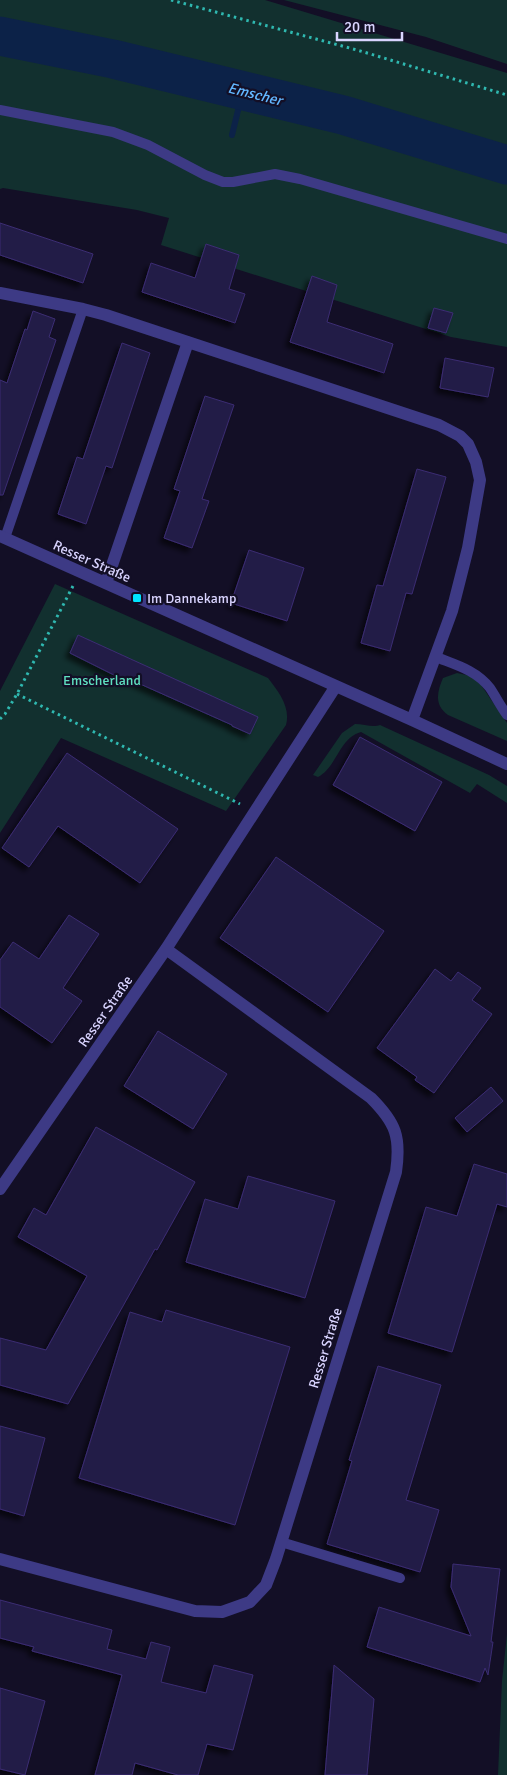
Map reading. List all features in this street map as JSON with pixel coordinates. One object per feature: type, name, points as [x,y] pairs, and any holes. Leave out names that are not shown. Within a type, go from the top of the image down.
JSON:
[{"type":"street","points":[[0,293],[106,315],[439,425],[460,436],[468,444],[476,462],[480,480],[468,548],[452,611],[412,720]]},
{"type":"street","points":[[106,584],[188,342]]},
{"type":"street","name":"Resser Straße","points":[[3,537],[507,764]]},
{"type":"street","name":"Resser Straße","points":[[0,1189],[166,949],[336,686]]},
{"type":"street","name":"Resser Straße","points":[[0,1559],[195,1611],[222,1612],[250,1602],[266,1585],[281,1542],[396,1172],[399,1151],[395,1131],[386,1113],[371,1098],[166,949]]},
{"type":"lane","points":[[0,110],[113,132],[141,142],[205,175],[223,182],[233,182],[275,174],[300,179],[507,239]]},
{"type":"lane","points":[[3,537],[83,309]]},
{"type":"lane","points":[[436,657],[468,669],[481,678],[491,689],[507,715]]},
{"type":"lane","points":[[281,1542],[400,1578]]},
{"type":"path","points":[[171,0],[357,50],[507,95]]},
{"type":"path","points":[[0,719],[17,694],[80,572]]},
{"type":"path","points":[[17,694],[256,812]]},
{"type":"green space","points":[[0,0],[265,0],[507,73],[507,347],[451,337],[161,245],[169,218],[137,210],[0,189]]},
{"type":"green space","points":[[284,0],[507,0],[507,64],[426,37]]},
{"type":"green space","name":"Emscherland","points":[[55,584],[268,678],[272,683],[287,712],[286,725],[226,811],[61,738],[0,833],[0,691]]},
{"type":"green space","points":[[457,673],[471,676],[481,685],[507,723],[507,741],[448,715],[440,707],[438,693],[443,678]]},
{"type":"green space","points":[[355,724],[380,725],[489,775],[507,786],[507,803],[477,784],[470,793],[361,732],[348,740],[330,767],[318,777],[313,775],[342,733]]},
{"type":"green space","points":[[507,1634],[507,1775],[498,1775],[502,1681]]},
{"type":"building","points":[[0,223],[93,254],[83,283],[0,255]]},
{"type":"building","points":[[206,244],[239,255],[229,289],[245,294],[235,323],[142,292],[151,263],[195,278]]},
{"type":"building","points":[[312,276],[337,285],[327,322],[393,344],[384,373],[290,342]]},
{"type":"building","points":[[434,308],[453,313],[446,333],[428,328]]},
{"type":"building","points":[[33,311],[55,319],[49,337],[56,340],[3,495],[0,495],[0,380],[7,383]]},
{"type":"building","points":[[122,343],[150,353],[112,468],[106,466],[86,524],[58,514],[77,457],[83,459]]},
{"type":"building","points":[[445,358],[494,368],[488,397],[440,388]]},
{"type":"building","points":[[205,396],[234,405],[202,499],[209,501],[192,548],[164,538],[180,491],[174,489]]},
{"type":"building","points":[[417,469],[446,477],[412,594],[406,593],[390,651],[361,643],[377,585],[383,586]]},
{"type":"building","points":[[249,550],[304,568],[287,621],[231,603]]},
{"type":"building","points":[[78,635],[258,717],[250,734],[129,679],[128,682],[70,653]]},
{"type":"building","points":[[360,737],[442,782],[415,831],[333,785]]},
{"type":"building","points":[[67,753],[178,829],[140,883],[58,826],[29,867],[2,848]]},
{"type":"building","points":[[276,857],[384,931],[328,1012],[220,938]]},
{"type":"building","points":[[69,915],[99,934],[63,988],[82,1001],[52,1043],[0,1007],[0,960],[13,942],[39,959]]},
{"type":"building","points":[[435,969],[451,981],[458,972],[481,988],[472,1000],[492,1014],[434,1093],[415,1080],[417,1077],[377,1048]]},
{"type":"building","points":[[158,1031],[227,1074],[193,1129],[124,1086]]},
{"type":"building","points":[[491,1087],[503,1101],[467,1132],[455,1118]]},
{"type":"building","points":[[96,1127],[195,1182],[68,1404],[0,1385],[0,1338],[46,1350],[87,1276],[18,1237],[34,1208],[46,1215]]},
{"type":"building","points":[[474,1164],[507,1174],[507,1207],[497,1204],[452,1352],[388,1333],[426,1207],[457,1216]]},
{"type":"building","points":[[248,1176],[335,1201],[305,1298],[186,1262],[205,1199],[238,1209]]},
{"type":"building","points":[[166,1310],[290,1347],[235,1525],[79,1478],[130,1312],[162,1322]]},
{"type":"building","points":[[378,1366],[441,1385],[406,1500],[439,1510],[420,1572],[327,1544],[352,1461],[349,1460]]},
{"type":"building","points":[[0,1426],[45,1438],[24,1516],[0,1509]]},
{"type":"building","points":[[453,1564],[500,1569],[488,1675],[485,1668],[480,1682],[367,1647],[379,1607],[471,1636],[451,1587]]},
{"type":"building","points":[[0,1600],[112,1630],[107,1649],[146,1659],[151,1642],[170,1647],[161,1682],[206,1693],[214,1665],[253,1675],[233,1750],[207,1744],[198,1775],[178,1775],[135,1763],[132,1775],[95,1775],[122,1675],[32,1651],[34,1647],[0,1638]]},
{"type":"building","points":[[334,1665],[374,1699],[367,1775],[325,1775]]},
{"type":"building","points":[[0,1688],[45,1701],[25,1775],[0,1769]]},
{"type":"waterway","name":"Emscher","points":[[0,36],[113,59],[343,115],[507,165]]},
{"type":"waterway","points":[[232,135],[243,90]]},
{"type":"place","name":"Im Dannekamp","points":[[137,598]]}]
